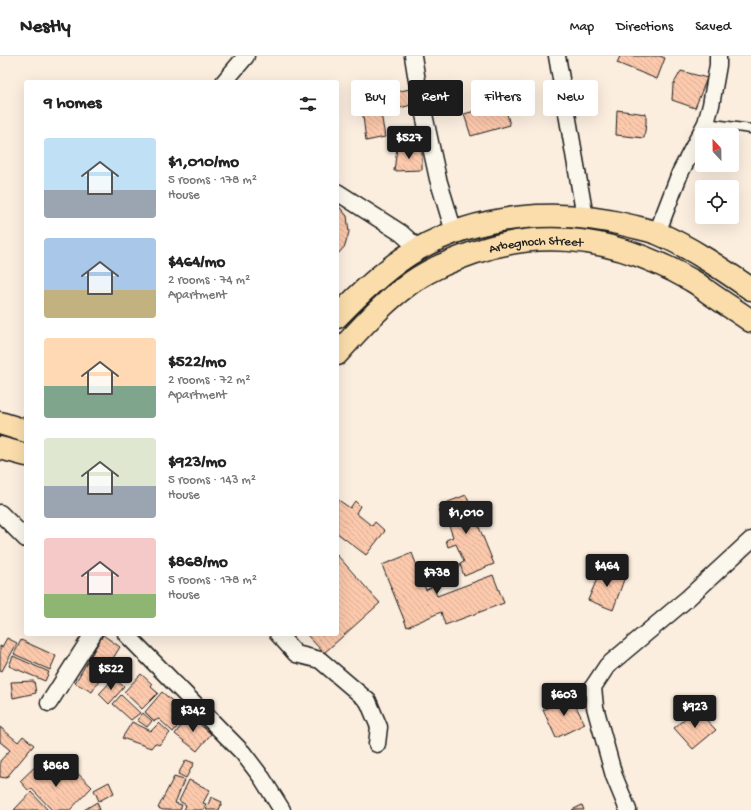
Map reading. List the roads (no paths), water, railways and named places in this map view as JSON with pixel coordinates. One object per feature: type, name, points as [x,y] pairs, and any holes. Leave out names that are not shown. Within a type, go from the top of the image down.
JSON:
[{"type":"main road","name":"Arbegnoch Street","points":[[339,315],[380,276],[419,248],[454,232],[489,222],[545,216],[585,217],[616,222],[657,233],[688,249],[751,289]]},
{"type":"main road","name":"Arbegnoch Street","points":[[339,352],[390,300],[404,288],[434,268],[485,249],[532,239],[579,241],[606,245],[645,257],[693,281],[751,321]]},
{"type":"main road","points":[[0,423],[24,430]]},
{"type":"main road","points":[[0,448],[24,454]]},
{"type":"street","points":[[226,80],[246,56]]},
{"type":"street","points":[[413,56],[418,87],[438,179],[454,232]]},
{"type":"street","points":[[557,56],[585,217]]},
{"type":"street","points":[[657,233],[680,173],[706,123],[713,92],[718,56]]},
{"type":"street","points":[[339,193],[401,233],[419,248]]},
{"type":"street","points":[[0,512],[24,537]]},
{"type":"street","points":[[628,810],[614,776],[595,707],[593,687],[607,666],[688,598],[751,540]]},
{"type":"street","points":[[49,703],[92,636]]},
{"type":"street","points":[[128,636],[243,753],[262,778],[282,810]]},
{"type":"street","points":[[280,636],[296,654],[320,660],[368,701],[379,727],[377,744]]},
{"type":"lane","points":[[706,123],[751,128]]}]
